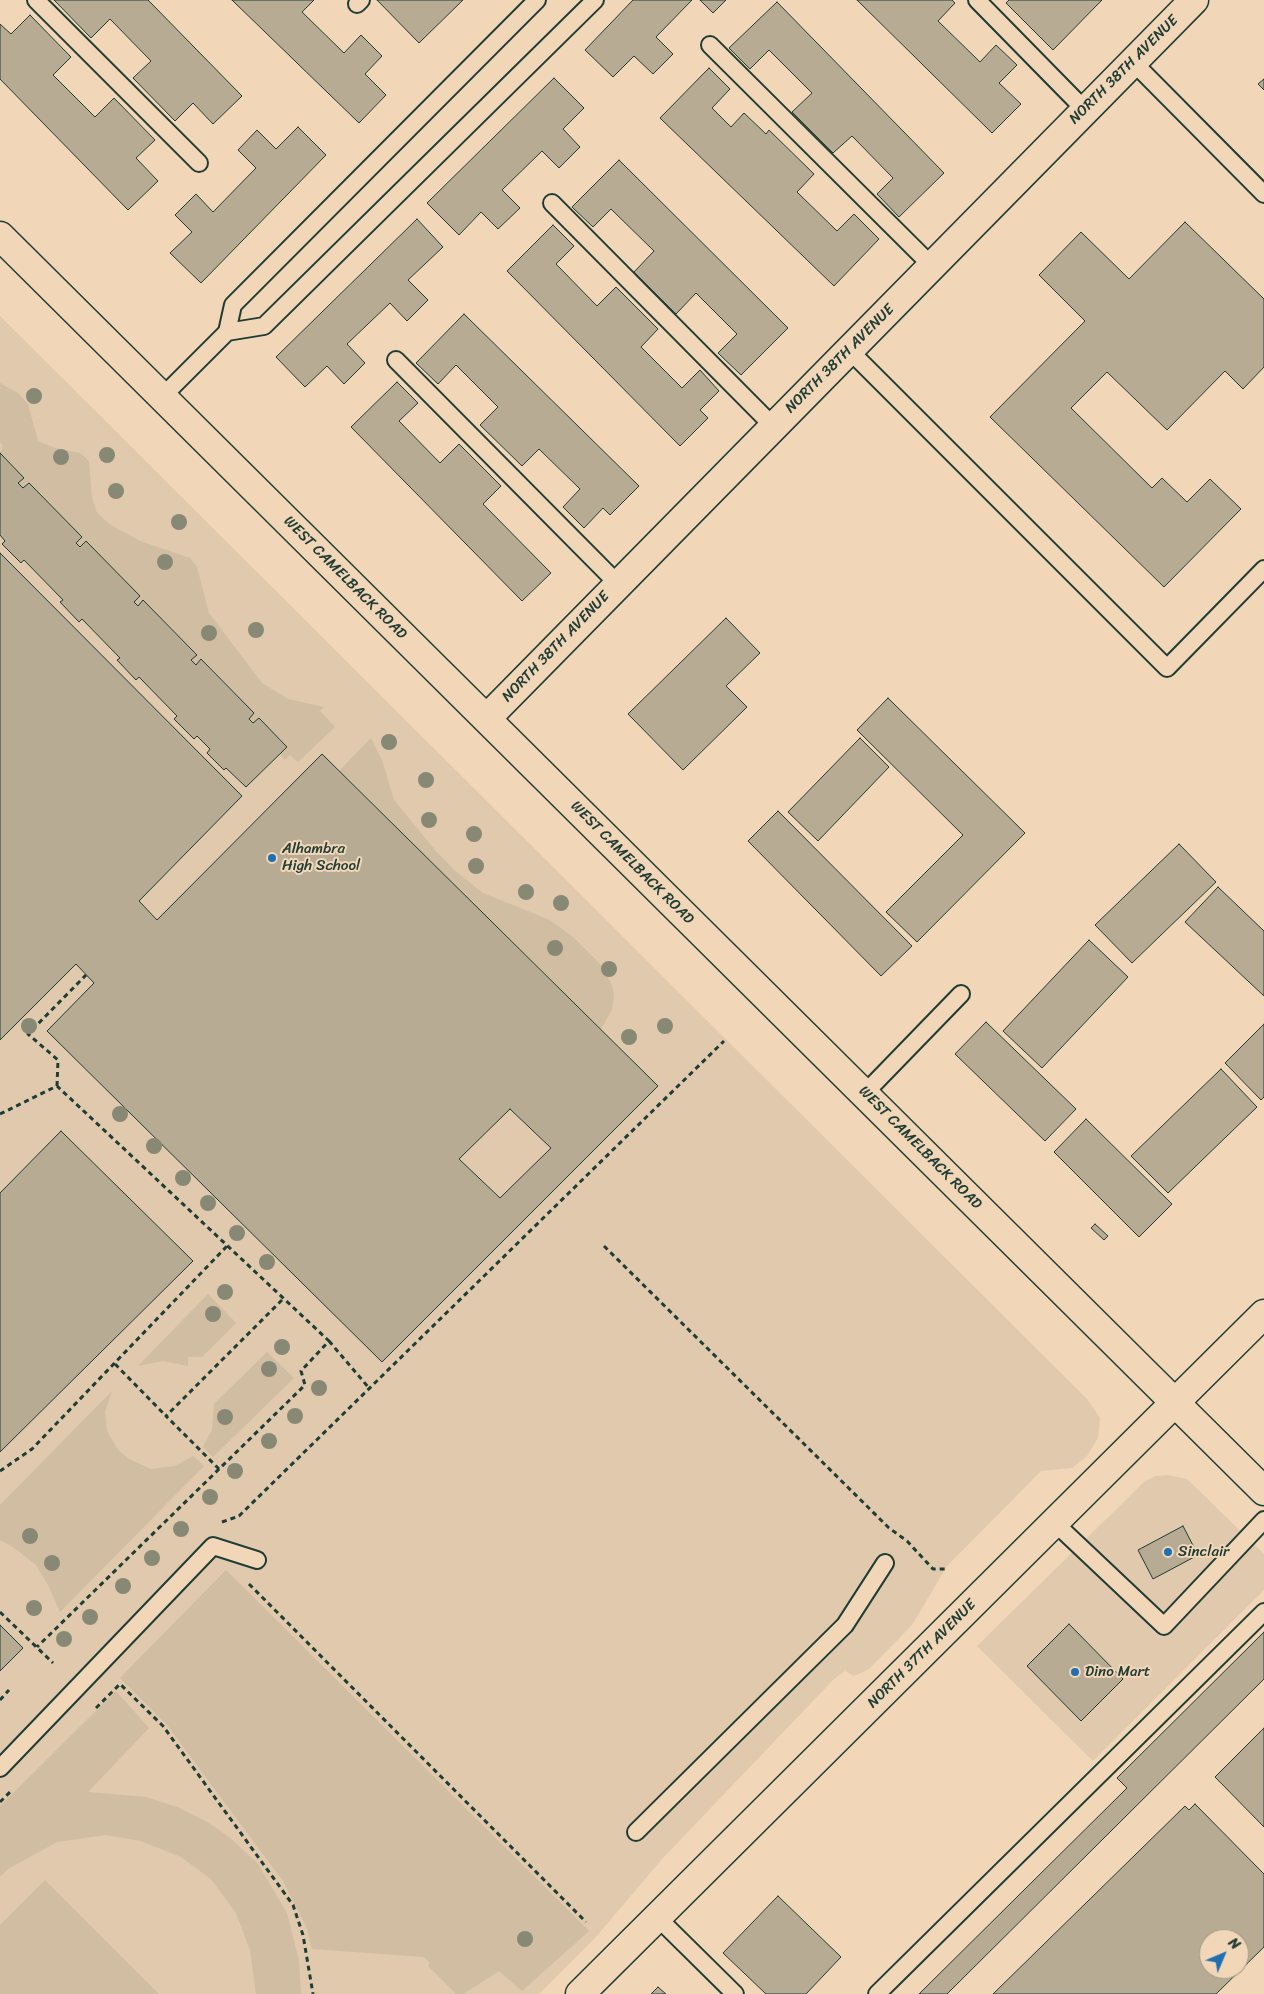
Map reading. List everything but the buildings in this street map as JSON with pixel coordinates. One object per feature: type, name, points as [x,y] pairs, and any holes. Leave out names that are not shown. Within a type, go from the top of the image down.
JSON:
[{"type":"street","name":"NORTH 38TH AVENUE","points":[[487,718],[1194,0]]},
{"type":"street","name":"WEST CAMELBACK ROAD","points":[[0,236],[1264,1491]]},
{"type":"street","name":"NORTH 37TH AVENUE","points":[[580,1994],[1264,1314]]},
{"type":"lane","points":[[36,0],[199,164]]},
{"type":"lane","points":[[162,397],[227,332],[233,305],[537,0]]},
{"type":"lane","points":[[227,332],[264,326],[595,0]]},
{"type":"lane","points":[[977,0],[1085,110]]},
{"type":"lane","points":[[710,45],[932,266]]},
{"type":"lane","points":[[1133,62],[1264,194]]},
{"type":"lane","points":[[552,203],[774,426]]},
{"type":"lane","points":[[849,350],[1167,668],[1264,569]]},
{"type":"lane","points":[[396,360],[618,584]]},
{"type":"lane","points":[[865,1093],[961,994]]},
{"type":"lane","points":[[1054,1523],[1164,1626],[1264,1520]]},
{"type":"lane","points":[[0,1768],[213,1546],[257,1560]]},
{"type":"lane","points":[[636,1832],[845,1625],[885,1563]]},
{"type":"lane","points":[[877,1994],[1264,1612]]},
{"type":"lane","points":[[657,1917],[735,1994]]},
{"type":"path","points":[[86,975],[28,1034],[58,1060],[57,1086],[329,1341],[369,1388]]},
{"type":"path","points":[[213,1546],[202,1537],[218,1524],[239,1516],[724,1041]]},
{"type":"path","points":[[0,1114],[57,1086]]},
{"type":"path","points":[[0,1472],[32,1449],[228,1246]]},
{"type":"path","points":[[604,1246],[889,1528],[906,1541],[933,1569],[948,1569]]},
{"type":"path","points":[[166,1416],[284,1298]]},
{"type":"path","points":[[37,1648],[305,1385],[301,1371],[329,1341]]},
{"type":"path","points":[[115,1364],[219,1470]]},
{"type":"path","points":[[245,1580],[586,1922]]},
{"type":"path","points":[[0,1612],[53,1663]]},
{"type":"path","points":[[92,1712],[120,1684],[163,1726],[293,1905],[303,1935],[313,1994]]},
{"type":"path","points":[[0,1700],[9,1690]]},
{"type":"path","points":[[0,1802],[14,1788]]},
{"type":"shaded area","name":"Alhambra High School","points":[[0,316],[1087,1399],[1100,1418],[1098,1438],[1087,1456],[1072,1468],[1041,1471],[947,1566],[912,1625],[869,1669],[854,1676],[845,1671],[833,1680],[663,1858],[595,1938],[539,1994],[0,1994]]},
{"type":"shaded area","points":[[0,383],[18,393],[28,404],[38,441],[55,448],[80,453],[89,461],[92,498],[97,513],[111,525],[140,541],[190,558],[197,567],[209,613],[262,683],[288,699],[324,707],[320,711],[335,727],[298,762],[290,755],[285,760],[280,754],[287,746],[259,718],[253,723],[249,719],[254,713],[202,659],[196,665],[191,660],[197,654],[143,600],[138,606],[76,543],[82,537],[29,483],[23,488],[18,483],[23,477],[0,453],[3,446],[0,442]]},
{"type":"shaded area","points":[[371,738],[382,760],[394,800],[454,870],[483,893],[550,920],[573,937],[600,964],[611,983],[614,994],[612,1010],[601,1029],[339,771]]},
{"type":"shaded area","points":[[208,1294],[236,1323],[202,1357],[188,1357],[188,1366],[163,1361],[138,1366]]},
{"type":"shaded area","points":[[267,1352],[294,1378],[213,1457],[203,1447],[212,1430],[214,1404]]},
{"type":"shaded area","points":[[112,1391],[105,1412],[107,1431],[118,1450],[129,1459],[151,1469],[175,1466],[193,1456],[204,1466],[60,1612],[48,1585],[36,1565],[13,1547],[0,1540],[0,1505]]},
{"type":"shaded area","points":[[1168,1475],[1187,1479],[1264,1554],[1264,1590],[1093,1761],[977,1646],[1145,1481],[1156,1476]]},
{"type":"shaded area","points":[[226,1570],[589,1931],[522,1991],[499,1971],[463,1994],[456,1994],[428,1966],[430,1963],[424,1957],[312,1949],[306,1926],[283,1881],[167,1725],[120,1678]]},
{"type":"shaded area","points":[[116,1691],[149,1728],[88,1792],[146,1797],[177,1807],[209,1823],[229,1837],[258,1864],[287,1913],[299,1961],[301,1994],[256,1994],[250,1950],[236,1913],[211,1879],[181,1857],[141,1841],[106,1835],[57,1842],[8,1869],[0,1877],[0,1806]]},
{"type":"shaded area","points":[[45,1880],[159,1994],[0,1994],[0,1925]]},
{"type":"place","name":"Alhambra High School","points":[[272,858]]},
{"type":"place","name":"Sinclair","points":[[1168,1552]]},
{"type":"place","name":"Dino Mart","points":[[1075,1672]]}]
